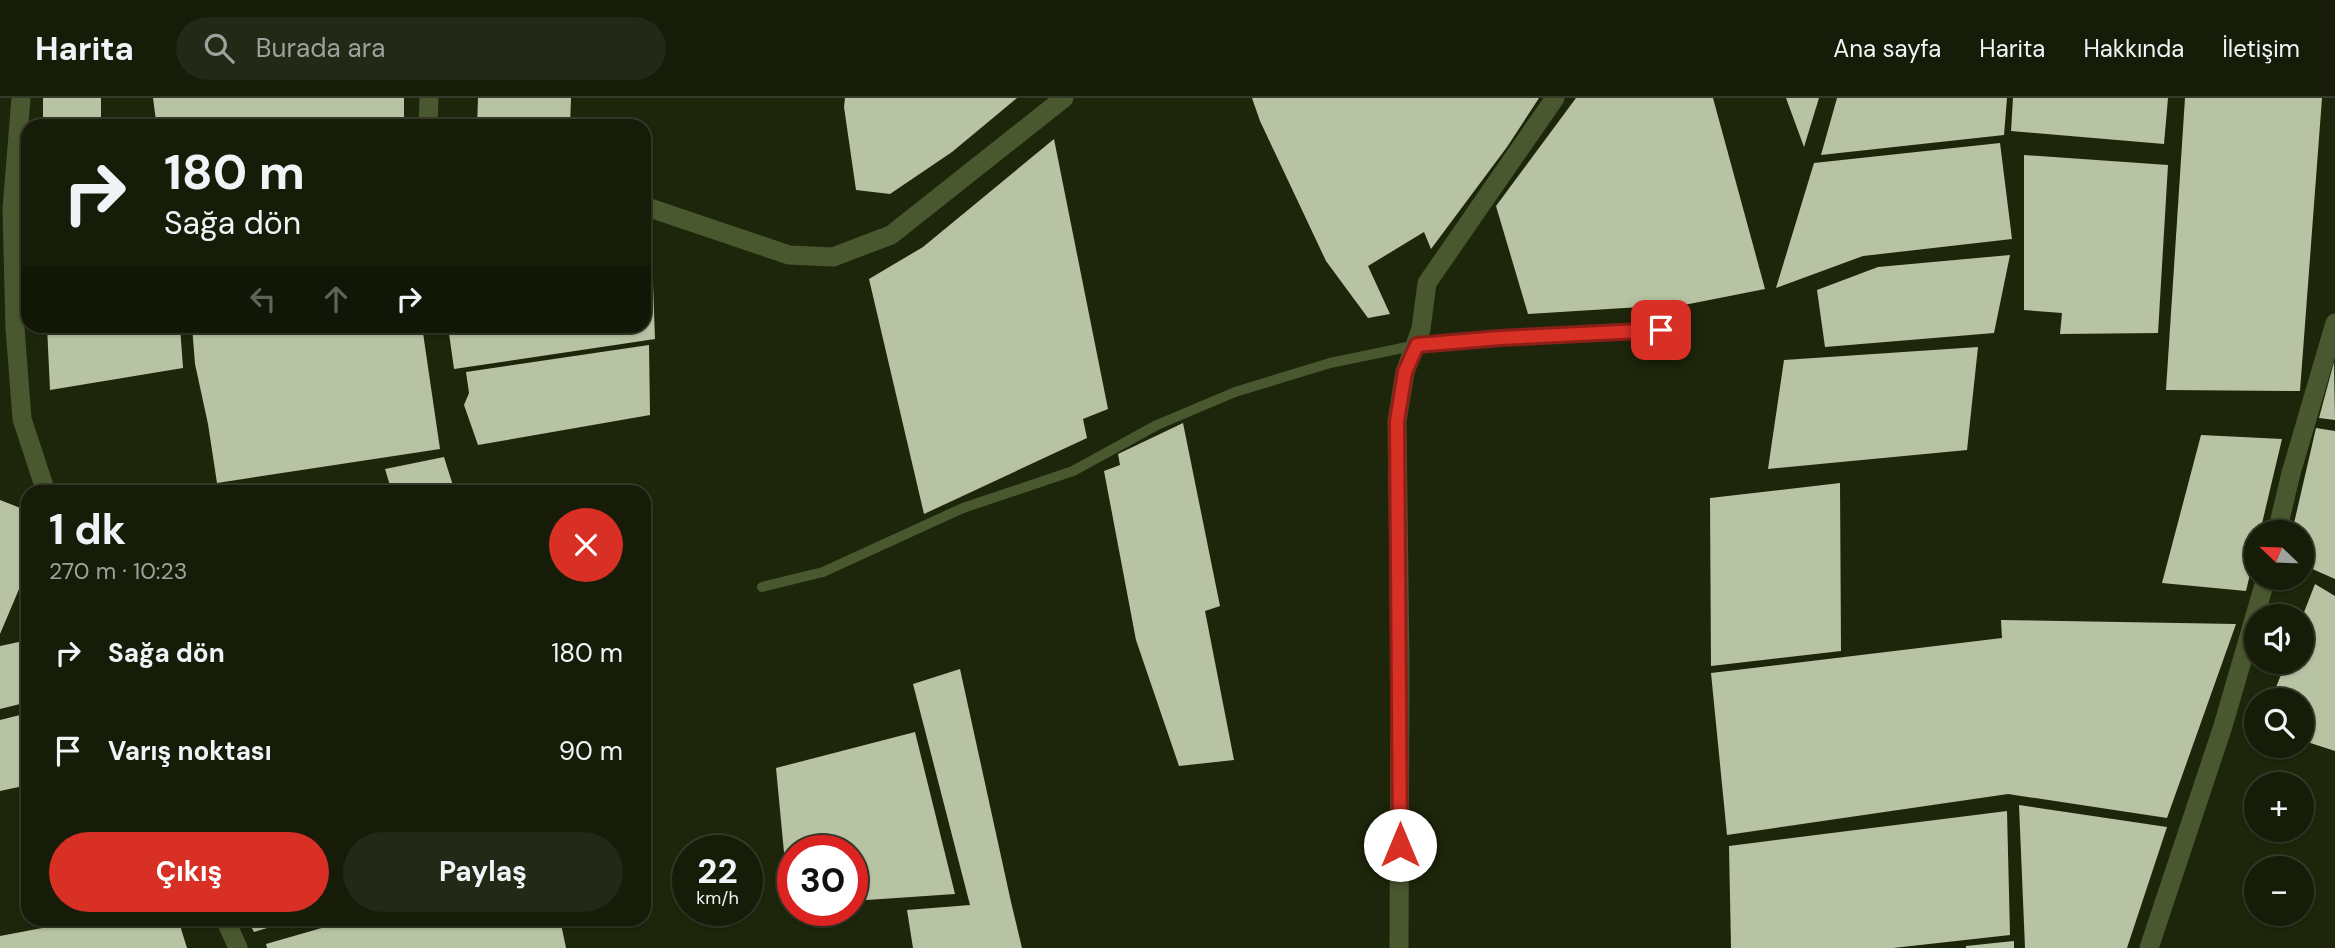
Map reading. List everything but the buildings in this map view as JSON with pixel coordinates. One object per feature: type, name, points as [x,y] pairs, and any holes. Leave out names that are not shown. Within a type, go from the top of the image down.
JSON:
[{"type":"street","points":[[20,98],[12,209],[15,328],[22,419],[44,485]]},
{"type":"street","points":[[428,119],[429,98]]},
{"type":"street","points":[[651,208],[789,256],[833,257],[891,235],[1063,98]]},
{"type":"street","points":[[1399,948],[1397,421],[1405,372],[1417,345],[1427,283],[1555,98]]},
{"type":"street","points":[[2280,520],[2335,323]]},
{"type":"street","points":[[2149,948],[2223,726],[2263,590]]},
{"type":"street","points":[[228,926],[237,948]]},
{"type":"lane","points":[[762,587],[822,572],[962,508],[1073,471],[1157,425],[1235,392],[1330,363],[1417,345],[1661,330]]},
{"type":"route","points":[[1400,845],[1397,421],[1405,372],[1417,345],[1661,330]]}]
